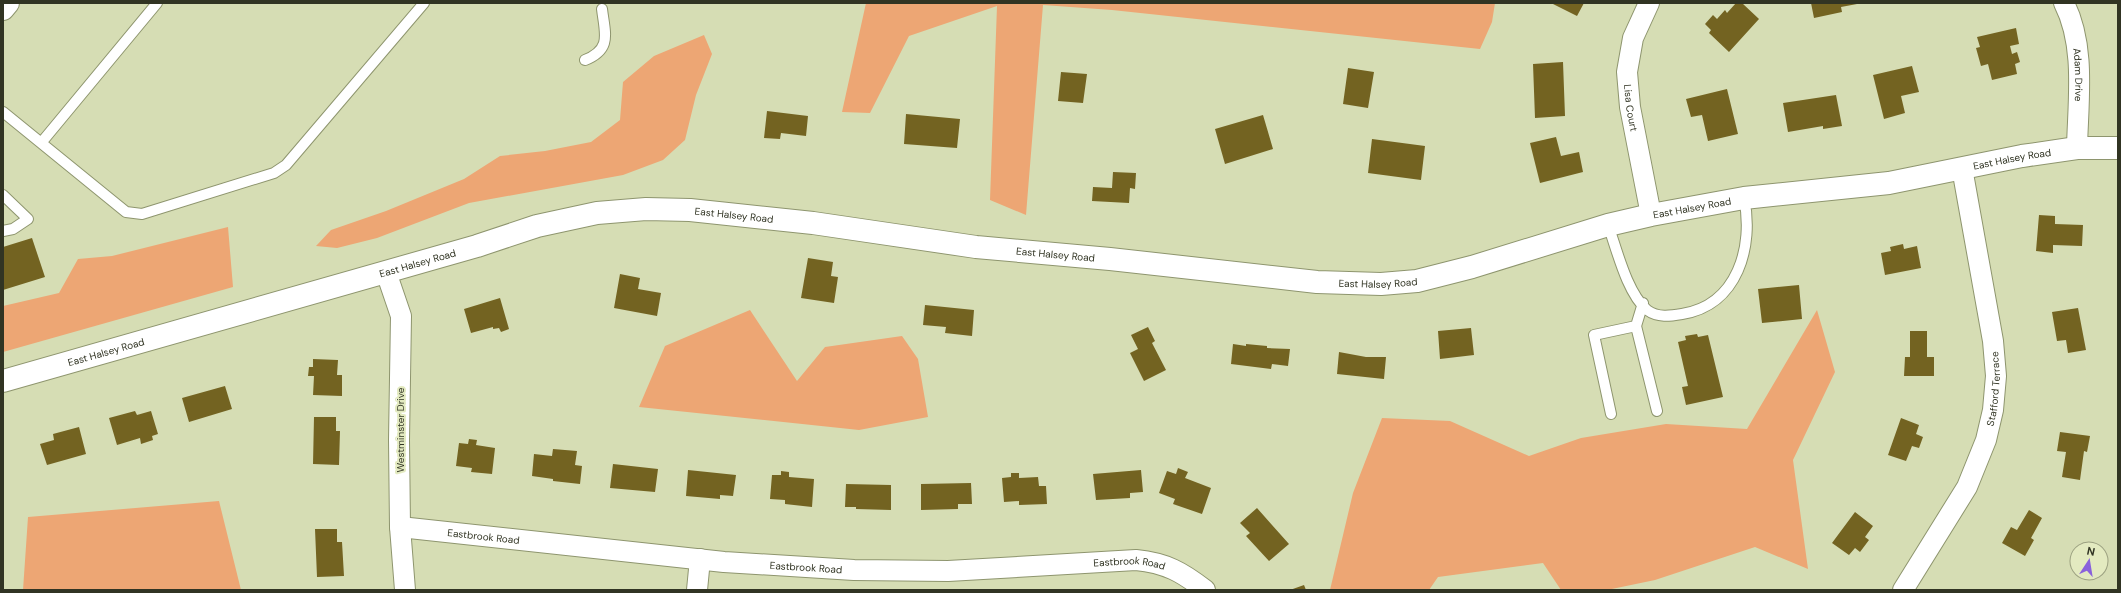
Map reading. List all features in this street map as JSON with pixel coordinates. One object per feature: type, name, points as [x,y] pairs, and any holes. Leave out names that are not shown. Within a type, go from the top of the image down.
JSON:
[{"type":"street","points":[[3,9],[8,3]]},
{"type":"street","name":"Lisa Court","points":[[1649,3],[1633,38],[1627,72],[1630,107],[1651,215]]},
{"type":"street","name":"Adam Drive","points":[[2064,3],[2070,14],[2079,61],[2077,148]]},
{"type":"street","name":"East Halsey Road","points":[[3,381],[477,246],[537,226],[597,213],[646,209],[724,213],[813,223],[976,247],[1110,259],[1317,282],[1381,284],[1417,281],[1472,267],[1608,225],[1651,215],[1744,198],[1889,184],[2022,156],[2077,148],[2118,148]]},
{"type":"street","name":"Stafford Terrace","points":[[1903,590],[1967,487],[1986,440],[1993,410],[1996,376],[1993,341],[1962,168]]},
{"type":"street","name":"Westminster Drive","points":[[386,272],[401,316],[399,440],[400,527],[405,590]]},
{"type":"street","name":"Eastbrook Road","points":[[400,527],[700,559],[854,570],[948,571],[1136,560],[1166,565],[1187,576],[1205,590]]},
{"type":"street","points":[[696,590],[700,559]]},
{"type":"lane","points":[[41,143],[157,3]]},
{"type":"lane","points":[[3,112],[126,212],[142,214],[274,173],[286,165],[424,3]]},
{"type":"lane","points":[[585,60],[598,55],[604,46],[605,35],[602,9]]},
{"type":"lane","points":[[3,195],[28,219],[13,229],[3,231]]},
{"type":"lane","points":[[1608,225],[1635,295],[1642,304],[1648,310],[1665,317],[1692,312],[1715,300],[1730,285],[1741,264],[1747,242],[1748,217],[1744,198]]},
{"type":"lane","points":[[1642,304],[1636,326],[1657,411]]},
{"type":"lane","points":[[1611,414],[1594,335],[1636,326]]},
{"type":"shaded area","points":[[866,3],[1495,3],[1492,22],[1480,49],[1112,10],[1043,5],[1026,215],[990,200],[997,6],[909,36],[870,113],[842,112]]},
{"type":"shaded area","points":[[704,35],[712,54],[696,95],[685,140],[663,160],[623,175],[469,203],[377,238],[337,248],[316,246],[331,230],[386,211],[464,179],[500,156],[545,151],[591,142],[620,120],[623,82],[654,56]]},
{"type":"shaded area","points":[[228,227],[233,287],[3,352],[3,306],[59,293],[78,259],[112,256]]},
{"type":"shaded area","points":[[750,310],[797,381],[825,347],[902,336],[918,359],[928,417],[859,430],[639,407],[665,346]]},
{"type":"shaded area","points":[[1817,310],[1835,372],[1793,460],[1808,569],[1755,547],[1655,580],[1607,590],[1561,590],[1543,563],[1438,577],[1429,590],[1330,590],[1353,493],[1382,418],[1450,421],[1529,456],[1581,438],[1666,424],[1747,429]]},
{"type":"shaded area","points":[[219,501],[241,590],[23,590],[28,517]]},
{"type":"building","points":[[1551,3],[1584,3],[1577,16]]},
{"type":"building","points":[[1736,3],[1742,3],[1759,19],[1729,52],[1709,33],[1711,30],[1705,24],[1713,15],[1717,19],[1725,10],[1727,13]]},
{"type":"building","points":[[1811,3],[1857,4],[1841,7],[1842,12],[1814,18]]},
{"type":"building","points":[[2016,28],[2019,44],[2010,46],[2012,54],[2017,52],[2020,62],[2015,64],[2017,74],[1992,80],[1988,64],[1981,66],[1976,48],[1980,47],[1977,37]]},
{"type":"building","points":[[1563,62],[1565,116],[1535,118],[1533,64]]},
{"type":"building","points":[[1912,66],[1919,92],[1901,96],[1905,113],[1884,119],[1873,75]]},
{"type":"building","points":[[1348,68],[1374,72],[1368,108],[1343,104]]},
{"type":"building","points":[[1061,72],[1087,74],[1083,103],[1058,101]]},
{"type":"building","points":[[1727,89],[1738,134],[1708,141],[1702,115],[1691,117],[1686,99]]},
{"type":"building","points":[[1836,95],[1842,126],[1823,129],[1823,126],[1788,132],[1783,103]]},
{"type":"building","points":[[767,111],[808,116],[806,136],[781,133],[780,139],[764,138]]},
{"type":"building","points":[[906,114],[960,119],[957,148],[904,144]]},
{"type":"building","points":[[1263,115],[1273,149],[1225,164],[1215,129]]},
{"type":"building","points":[[1556,137],[1561,156],[1579,152],[1583,172],[1540,183],[1530,143]]},
{"type":"building","points":[[1372,139],[1425,146],[1421,180],[1368,173]]},
{"type":"building","points":[[1113,172],[1136,173],[1135,189],[1130,188],[1129,203],[1092,201],[1093,187],[1112,188]]},
{"type":"building","points":[[2039,215],[2055,216],[2055,224],[2083,225],[2082,246],[2053,245],[2053,253],[2036,251]]},
{"type":"building","points":[[32,238],[45,277],[3,290],[3,247]]},
{"type":"building","points":[[1903,244],[1904,249],[1917,246],[1921,268],[1885,275],[1881,253],[1891,251],[1890,247]]},
{"type":"building","points":[[808,258],[833,262],[831,276],[838,277],[834,303],[801,298]]},
{"type":"building","points":[[620,274],[640,278],[638,289],[661,293],[657,316],[614,308]]},
{"type":"building","points":[[1799,285],[1802,319],[1762,323],[1758,289]]},
{"type":"building","points":[[500,298],[509,329],[501,332],[499,328],[493,329],[493,327],[471,333],[464,309]]},
{"type":"building","points":[[925,305],[974,310],[972,336],[945,333],[946,327],[923,325]]},
{"type":"building","points":[[2078,308],[2086,350],[2068,353],[2066,340],[2057,341],[2052,312]]},
{"type":"building","points":[[1148,327],[1155,341],[1152,343],[1166,370],[1144,381],[1130,353],[1138,349],[1131,335]]},
{"type":"building","points":[[1471,328],[1474,355],[1440,359],[1438,331]]},
{"type":"building","points":[[1910,331],[1927,331],[1927,357],[1934,357],[1934,376],[1904,376],[1905,357],[1910,357]]},
{"type":"building","points":[[1697,334],[1698,337],[1708,335],[1723,397],[1686,405],[1682,387],[1688,386],[1678,342],[1686,340],[1685,336]]},
{"type":"building","points":[[1233,344],[1290,349],[1288,366],[1272,364],[1271,369],[1231,364]]},
{"type":"building","points":[[1339,352],[1366,357],[1386,357],[1384,379],[1337,374]]},
{"type":"building","points":[[313,359],[338,360],[337,375],[342,375],[342,396],[313,395],[314,376],[308,376],[309,367],[313,367]]},
{"type":"building","points":[[225,386],[232,409],[189,422],[182,398]]},
{"type":"building","points":[[135,411],[137,415],[151,411],[158,434],[152,436],[153,440],[141,444],[140,438],[117,445],[109,418]]},
{"type":"building","points":[[314,417],[336,417],[336,431],[340,431],[339,465],[313,464]]},
{"type":"building","points":[[1901,418],[1919,425],[1916,434],[1923,437],[1919,448],[1912,446],[1906,461],[1888,455]]},
{"type":"building","points":[[79,427],[86,454],[47,465],[40,444],[54,440],[53,434]]},
{"type":"building","points":[[2060,432],[2090,436],[2087,452],[2084,451],[2080,480],[2062,477],[2066,452],[2057,451]]},
{"type":"building","points":[[469,439],[477,440],[476,445],[495,448],[492,474],[471,472],[472,468],[456,466],[459,443],[468,444]]},
{"type":"building","points":[[553,449],[577,451],[575,465],[582,466],[580,484],[553,481],[553,479],[532,476],[534,454],[552,456]]},
{"type":"building","points":[[613,464],[658,469],[655,492],[610,488]]},
{"type":"building","points":[[1178,468],[1188,472],[1185,478],[1211,488],[1202,514],[1173,504],[1175,499],[1159,493],[1167,471],[1176,474]]},
{"type":"building","points":[[688,470],[736,475],[733,496],[720,495],[720,499],[686,496]]},
{"type":"building","points":[[1141,470],[1143,492],[1130,493],[1130,498],[1096,500],[1093,474]]},
{"type":"building","points":[[781,471],[789,472],[789,477],[814,479],[812,507],[785,504],[785,500],[770,499],[772,475],[781,475]]},
{"type":"building","points":[[1011,473],[1019,473],[1019,478],[1038,477],[1039,486],[1046,486],[1047,504],[1019,505],[1019,501],[1004,502],[1002,478],[1011,477]]},
{"type":"building","points":[[971,483],[972,504],[958,504],[958,509],[921,510],[921,484]]},
{"type":"building","points":[[846,484],[891,485],[891,510],[856,509],[856,507],[845,507]]},
{"type":"building","points":[[1257,508],[1289,544],[1269,561],[1246,536],[1250,533],[1240,523]]},
{"type":"building","points":[[2029,510],[2042,518],[2031,538],[2034,540],[2025,556],[2002,543],[2011,527],[2017,530]]},
{"type":"building","points":[[1855,512],[1873,526],[1865,537],[1869,540],[1860,552],[1855,548],[1849,555],[1832,543]]},
{"type":"building","points":[[315,529],[337,529],[337,542],[342,542],[344,576],[317,577]]},
{"type":"building","points":[[1304,585],[1306,590],[1290,590]]}]
